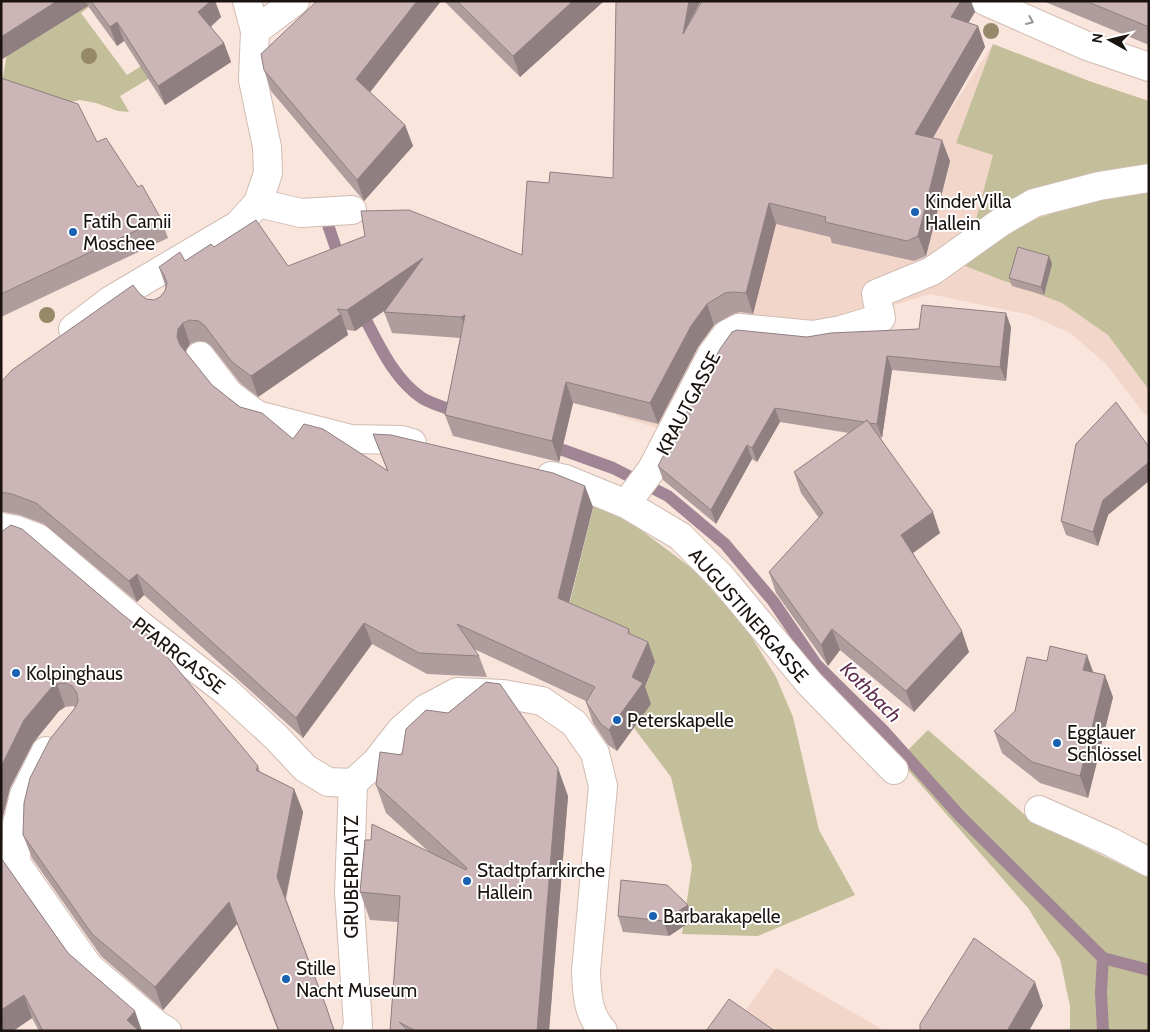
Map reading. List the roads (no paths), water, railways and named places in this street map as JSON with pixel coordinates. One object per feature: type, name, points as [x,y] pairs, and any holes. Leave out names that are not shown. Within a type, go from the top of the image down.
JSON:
[{"type":"street","points":[[56,342],[111,300],[238,225],[258,203],[268,173],[268,164],[267,147],[253,80],[254,31],[247,1]]},
{"type":"street","points":[[254,31],[295,1]]},
{"type":"street","points":[[985,1],[1088,46],[1149,67]]},
{"type":"street","name":"KRAUTGASSE","points":[[630,499],[652,469],[712,354],[727,334],[739,328],[813,335],[841,330],[880,318],[876,294],[932,271],[1001,222],[1034,203],[1099,186],[1149,178]]},
{"type":"street","points":[[258,203],[301,213],[352,210]]},
{"type":"street","points":[[142,282],[160,305]]},
{"type":"street","points":[[200,356],[230,394],[257,415],[351,439],[400,440],[439,449]]},
{"type":"street","name":"AUGUSTINERGASSE","points":[[526,470],[565,479],[630,499],[680,536],[714,570],[810,684],[894,770]]},
{"type":"street","name":"PFARRGASSE","points":[[1,527],[38,538],[140,625],[227,692],[277,738],[305,768],[328,782],[353,783]]},
{"type":"street","points":[[353,783],[376,762],[401,730],[425,709],[457,692],[504,694],[542,702],[574,723],[595,753],[602,786],[586,971],[587,1002],[596,1024],[603,1031]]},
{"type":"street","points":[[60,734],[44,753],[24,795],[17,824],[16,863],[89,967],[157,1025],[167,1031]]},
{"type":"street","name":"GRUBERPLATZ","points":[[353,783],[349,892],[358,1026],[356,1031]]},
{"type":"street","points":[[1039,810],[1111,842],[1149,862]]},
{"type":"waterway","name":"Kothbach","points":[[328,225],[341,263]]},
{"type":"waterway","name":"Kothbach","points":[[360,309],[386,358],[411,390],[422,398],[462,414]]},
{"type":"waterway","name":"Kothbach","points":[[563,450],[613,468],[668,496],[725,544],[773,601],[816,664],[883,730],[960,816],[1103,958],[1149,970]]},
{"type":"waterway","points":[[1103,958],[1101,993],[1103,1031]]},
{"type":"place","name":"KinderVilla Hallein","points":[[915,212]]},
{"type":"place","name":"Fatih Camii Moschee","points":[[73,232]]},
{"type":"place","name":"Kolpinghaus","points":[[16,673]]},
{"type":"place","name":"Peterskapelle","points":[[617,720]]},
{"type":"place","name":"Egglauer Schlössel","points":[[1057,743]]},
{"type":"place","name":"Stadtpfarrkirche Hallein","points":[[467,881]]},
{"type":"place","name":"Barbarakapelle","points":[[653,916]]},
{"type":"place","name":"Stille Nacht Museum","points":[[286,979]]}]
